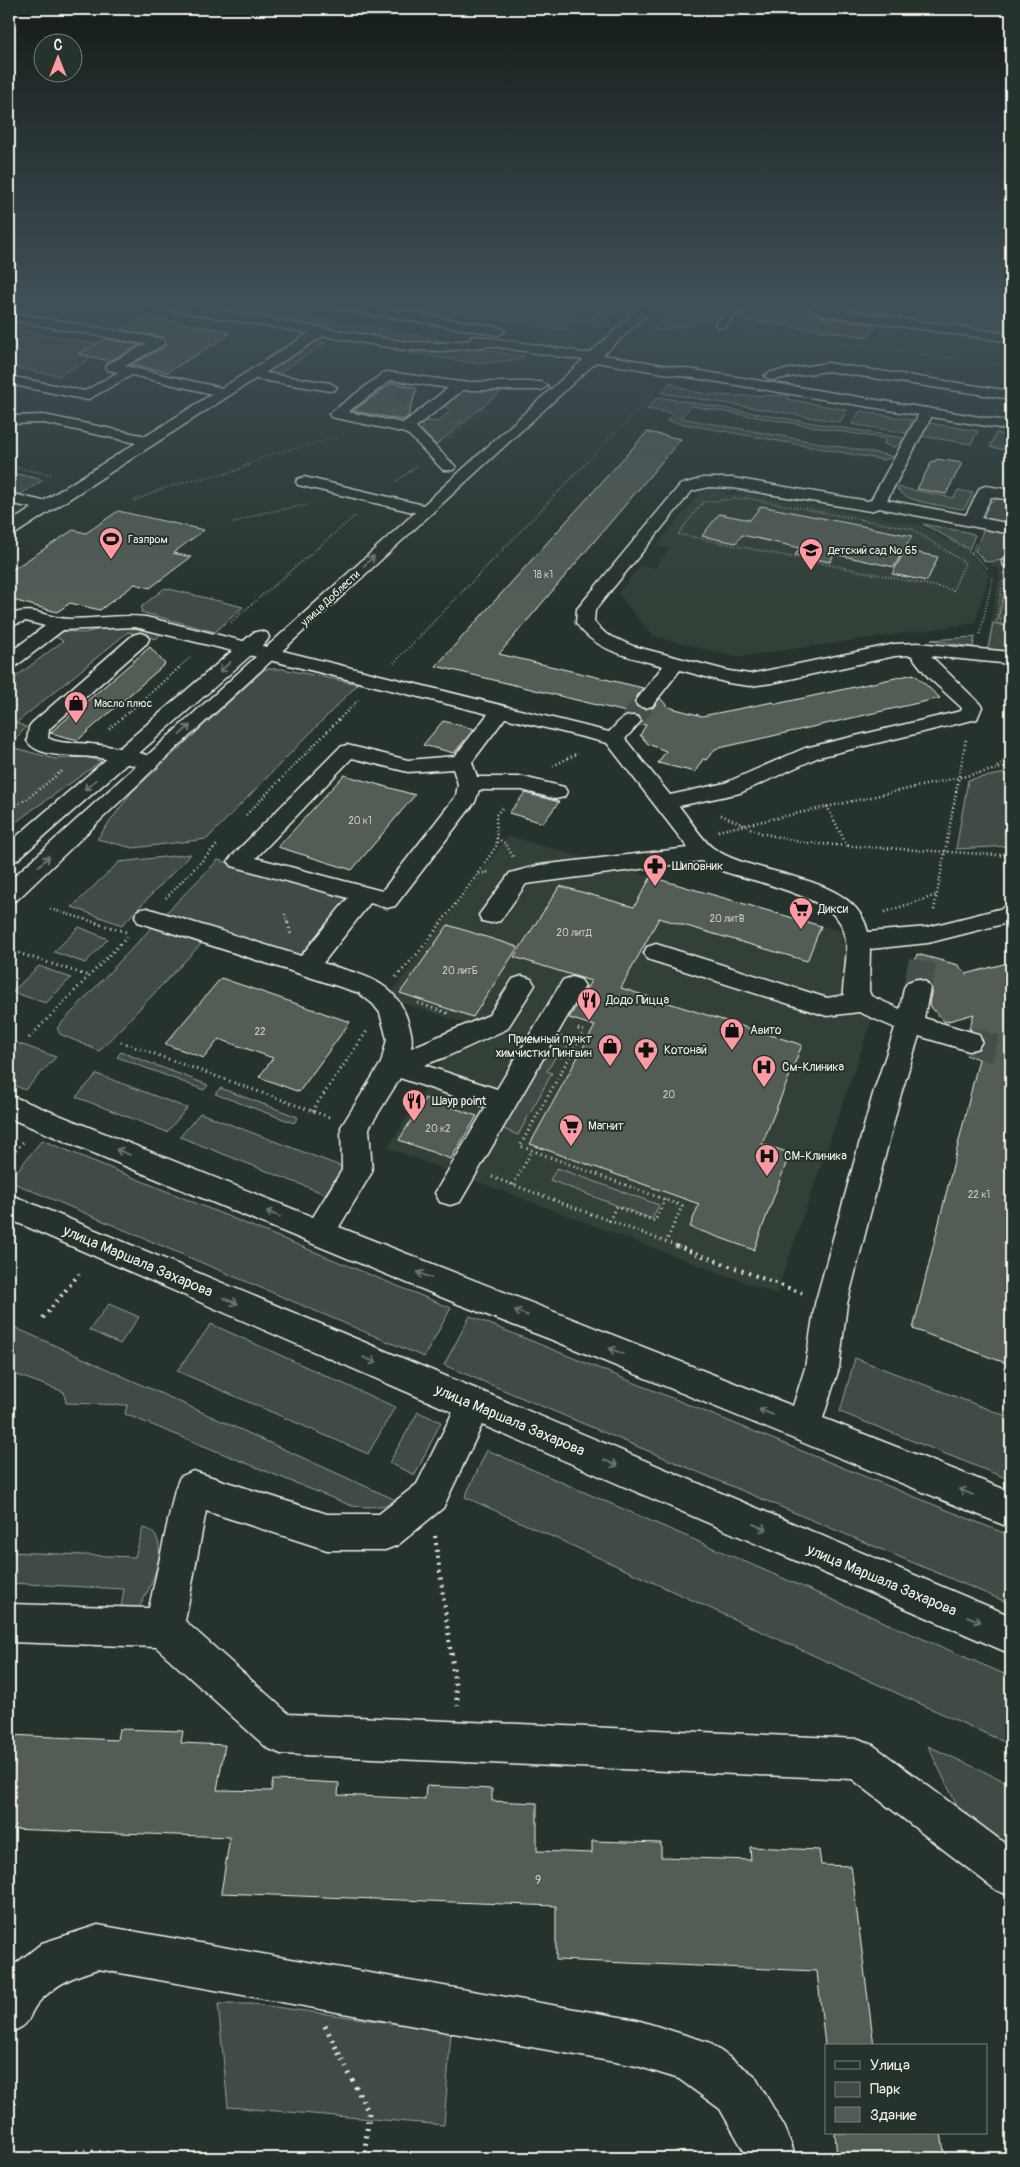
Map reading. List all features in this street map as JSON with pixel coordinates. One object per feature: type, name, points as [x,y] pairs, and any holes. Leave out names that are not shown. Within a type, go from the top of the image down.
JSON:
[{"type":"street","points":[[9,530],[207,404]]},
{"type":"street","points":[[350,404],[336,414],[381,423],[409,426]]},
{"type":"street","points":[[409,426],[423,404]]},
{"type":"street","points":[[434,480],[520,404]]},
{"type":"street","name":"улица Доблести","points":[[9,894],[539,404]]},
{"type":"street","points":[[884,404],[1011,426]]},
{"type":"street","points":[[949,404],[1011,414]]},
{"type":"street","points":[[342,410],[409,426],[448,467]]},
{"type":"street","points":[[872,510],[927,412]]},
{"type":"street","points":[[9,420],[44,419],[149,441]]},
{"type":"street","points":[[304,482],[426,510]]},
{"type":"street","points":[[1011,529],[971,521],[872,510],[733,483],[698,483],[686,488],[586,608],[585,623],[599,638],[626,650],[728,677],[750,680],[772,677],[895,650],[918,649],[975,653],[1011,658]]},
{"type":"street","points":[[971,521],[986,491],[1011,495]]},
{"type":"street","points":[[391,518],[420,492]]},
{"type":"street","points":[[9,498],[46,507]]},
{"type":"street","points":[[14,615],[59,624],[76,625],[133,621],[614,739],[665,803],[731,866],[807,889],[839,906],[856,932],[856,991],[862,1002]]},
{"type":"street","points":[[14,847],[124,755],[275,622]]},
{"type":"street","points":[[9,662],[59,624]]},
{"type":"street","points":[[140,639],[39,728],[37,741],[46,746],[61,750],[88,750],[124,755],[149,763]]},
{"type":"street","points":[[665,803],[732,788],[812,752],[970,715],[972,707],[966,698],[926,663],[918,649]]},
{"type":"street","points":[[645,702],[675,663]]},
{"type":"street","points":[[460,762],[469,784],[467,797],[387,900],[240,861],[347,751],[408,766],[460,762],[501,710]]},
{"type":"street","points":[[614,739],[631,721]]},
{"type":"street","points":[[469,784],[523,782],[556,792]]},
{"type":"street","points":[[491,915],[518,878],[708,843]]},
{"type":"street","points":[[306,967],[364,894]]},
{"type":"street","points":[[856,932],[926,946],[1011,914]]},
{"type":"street","points":[[139,925],[306,967],[368,987],[382,997],[392,1010],[400,1039],[394,1065],[355,1127],[357,1172],[320,1233]]},
{"type":"street","points":[[656,953],[827,1006],[862,1002],[910,1024],[969,1041]]},
{"type":"street","points":[[394,1065],[439,1049],[498,1022],[522,985]]},
{"type":"street","points":[[450,1193],[572,986]]},
{"type":"street","points":[[803,1426],[822,1368],[831,1304],[887,1094],[910,1024],[917,988]]},
{"type":"street","points":[[394,1065],[503,1102]]},
{"type":"street","points":[[9,1106],[1011,1510]]},
{"type":"street","name":"улица Маршала Захарова","points":[[9,1206],[1011,1635]]},
{"type":"street","points":[[164,1628],[193,1488],[327,1532],[385,1532],[430,1496],[474,1404]]},
{"type":"street","points":[[9,1623],[164,1628],[281,1734],[860,1759],[1011,1875]]},
{"type":"street","points":[[9,2010],[23,1986],[58,1959],[98,1948],[637,2043],[691,2059],[737,2092],[768,2145],[772,2158]]},
{"type":"path","points":[[118,720],[376,498],[492,404]]},
{"type":"path","points":[[246,816],[642,404]]},
{"type":"path","points":[[134,501],[159,490],[191,480],[230,473],[269,455],[381,423]]},
{"type":"path","points":[[9,466],[58,476]]},
{"type":"path","points":[[234,523],[262,513],[318,503],[353,493]]},
{"type":"path","points":[[746,498],[872,510],[912,529],[965,562],[953,590],[678,534],[703,502],[746,498]]},
{"type":"path","points":[[976,540],[972,553],[988,569]]},
{"type":"path","points":[[1011,562],[1000,562],[1006,571],[996,622],[1011,624]]},
{"type":"path","points":[[975,653],[993,575]]},
{"type":"path","points":[[926,946],[946,851],[966,737]]},
{"type":"path","points":[[996,768],[1011,756]]},
{"type":"path","points":[[708,843],[739,826],[1011,766]]},
{"type":"path","points":[[691,797],[739,826],[773,837],[812,844],[847,847],[946,851],[1011,857]]},
{"type":"path","points":[[827,806],[847,847]]},
{"type":"path","points":[[497,838],[506,844],[515,860]]},
{"type":"path","points":[[30,1038],[218,844]]},
{"type":"path","points":[[998,855],[1011,852]]},
{"type":"path","points":[[856,932],[937,895]]},
{"type":"path","points":[[50,909],[139,925]]},
{"type":"path","points":[[9,950],[89,976]]},
{"type":"path","points":[[423,1004],[435,1006],[444,1012]]},
{"type":"path","points":[[520,1146],[584,1031],[575,1028]]},
{"type":"path","points":[[121,1042],[355,1127]]},
{"type":"path","points":[[9,1158],[29,1135]]},
{"type":"path","points":[[511,1143],[682,1206],[666,1242]]},
{"type":"path","points":[[513,1185],[532,1150]]},
{"type":"path","points":[[465,1167],[831,1304]]},
{"type":"path","points":[[609,1221],[616,1207],[655,1222],[665,1199]]},
{"type":"path","points":[[43,1318],[79,1274]]},
{"type":"path","points":[[430,1496],[463,1741]]},
{"type":"path","points":[[325,2025],[369,2113],[364,2158]]},
{"type":"path","points":[[63,2158],[80,2151],[161,2158]]},
{"type":"shaded area","name":"Детский сад № 65","points":[[720,489],[727,495],[744,493],[920,525],[971,555],[989,574],[975,623],[737,657],[653,636],[618,594],[640,566],[655,568],[669,549],[657,545],[700,493],[704,490]]},
{"type":"shaded area","points":[[1011,503],[1011,653],[986,650],[1000,571],[976,551],[989,517]]},
{"type":"shaded area","points":[[508,836],[851,934],[876,1008],[776,1294],[388,1148],[465,1023],[387,998]]},
{"type":"green space","points":[[486,404],[436,445],[422,430],[422,420],[437,422],[452,410],[440,405]]},
{"type":"green space","points":[[651,404],[701,404],[903,438],[898,446],[892,447],[884,444],[886,439],[691,406],[680,418],[893,457],[884,460],[667,421],[672,413],[647,409]]},
{"type":"green space","points":[[730,404],[815,404],[847,410],[840,422]]},
{"type":"green space","points":[[860,411],[913,420],[906,433],[852,424]]},
{"type":"green space","points":[[929,423],[978,431],[971,444],[921,436]]},
{"type":"green space","points":[[996,433],[1011,436],[1011,451],[990,447]]},
{"type":"green space","points":[[9,472],[43,480],[18,496],[9,493]]},
{"type":"green space","points":[[897,487],[954,498],[958,490],[973,493],[965,508],[961,509],[915,500],[900,492]]},
{"type":"green space","points":[[1003,498],[1011,500],[1011,511],[1006,522],[982,518],[988,502]]},
{"type":"green space","points":[[923,524],[971,533],[975,535],[969,549]]},
{"type":"green space","points":[[984,528],[1011,533],[1011,540],[1005,560],[986,562],[975,551]]},
{"type":"green space","points":[[1011,581],[1011,621],[998,619],[1004,593]]},
{"type":"green space","points":[[165,588],[243,607],[215,632],[141,612],[142,606]]},
{"type":"green space","points":[[993,623],[1011,627],[1011,652],[988,649]]},
{"type":"green space","points":[[111,627],[132,627],[161,634],[156,639],[128,632],[16,723],[26,727],[12,743],[15,748],[55,759],[85,757],[101,761],[9,827],[9,682],[63,641],[54,636],[60,631],[83,633]]},
{"type":"green space","points":[[975,637],[973,647],[931,640]]},
{"type":"green space","points":[[265,669],[283,669],[358,684],[207,839],[133,848],[97,839],[131,793]]},
{"type":"green space","points":[[1011,772],[1011,846],[956,849],[968,780]]},
{"type":"green space","points":[[191,854],[122,925],[72,907],[119,862]]},
{"type":"green space","points":[[218,860],[352,899],[305,959],[164,915]]},
{"type":"green space","points":[[154,925],[204,941],[99,1051],[60,1034],[57,1028]]},
{"type":"green space","points":[[79,927],[108,939],[85,963],[54,952]]},
{"type":"green space","points":[[39,966],[71,978],[46,1003],[12,992]]},
{"type":"green space","points":[[555,1034],[571,1040],[561,1058],[556,1056],[547,1071],[552,1073],[518,1135],[501,1128]]},
{"type":"green space","points":[[9,1040],[56,1057],[25,1090],[9,1083]]},
{"type":"green space","points":[[121,1052],[208,1085],[204,1090],[117,1057]]},
{"type":"green space","points":[[97,1074],[187,1108],[167,1132],[76,1097]]},
{"type":"green space","points":[[220,1088],[298,1117],[294,1123],[215,1094]]},
{"type":"green space","points":[[200,1113],[343,1167],[325,1194],[180,1137]]},
{"type":"green space","points":[[42,1140],[451,1308],[424,1357],[9,1181]]},
{"type":"green space","points":[[557,1168],[659,1205],[652,1219],[550,1180]]},
{"type":"green space","points":[[109,1304],[139,1317],[120,1344],[89,1330]]},
{"type":"green space","points":[[470,1316],[1011,1536],[1011,1604],[444,1365]]},
{"type":"green space","points":[[211,1324],[395,1407],[368,1454],[177,1371]]},
{"type":"green space","points":[[9,1325],[398,1501],[387,1505],[352,1506],[125,1414],[127,1405],[66,1403],[64,1392],[9,1372]]},
{"type":"green space","points":[[855,1358],[1011,1418],[1011,1480],[840,1412]]},
{"type":"green space","points":[[418,1412],[441,1422],[415,1475],[389,1463]]},
{"type":"green space","points":[[487,1450],[1011,1677],[1011,1745],[465,1497]]},
{"type":"green space","points":[[143,1528],[153,1533],[158,1541],[159,1553],[148,1591],[137,1610],[121,1608],[124,1589],[9,1583],[9,1552],[135,1557]]},
{"type":"green space","points":[[928,1746],[1011,1784],[1011,1845],[988,1836],[961,1814]]},
{"type":"green space","points":[[218,2004],[253,2004],[451,2031],[444,2125],[228,2107]]},
{"type":"building","points":[[363,404],[412,404],[408,417],[403,420],[353,411]]},
{"type":"building","points":[[647,432],[681,439],[499,654],[643,688],[633,702],[637,708],[644,710],[653,708],[660,698],[668,707],[702,716],[773,702],[776,704],[914,674],[940,698],[715,749],[706,760],[703,759],[695,772],[658,763],[666,751],[648,744],[640,735],[646,725],[641,724],[642,720],[638,715],[625,716],[627,711],[436,666]]},
{"type":"building","points":[[937,459],[962,463],[946,494],[917,489],[932,461]]},
{"type":"building","points":[[761,506],[912,536],[894,567],[834,554],[830,562],[795,555],[800,548],[742,535],[736,543],[702,536],[719,514],[750,520]]},
{"type":"building","name":"Газпром","points":[[118,511],[204,530],[173,553],[191,557],[150,588],[135,584],[100,610],[70,603],[57,612],[9,599],[9,572],[73,530],[86,533]]},
{"type":"building","points":[[905,550],[938,557],[927,581],[892,574]]},
{"type":"building","points":[[150,647],[165,664],[78,740],[50,733]]},
{"type":"building","points":[[443,721],[474,729],[454,753],[423,745]]},
{"type":"building","points":[[344,775],[415,795],[352,870],[278,847]]},
{"type":"building","points":[[525,793],[559,802],[543,823],[509,813]]},
{"type":"building","points":[[651,877],[821,926],[807,961],[659,918],[621,988],[802,1045],[762,1144],[790,1153],[754,1250],[690,1227],[699,1204],[530,1144],[595,1026],[569,1018],[591,981],[514,957],[560,886],[634,907]]},
{"type":"building","points":[[448,925],[518,947],[473,1017],[400,993]]},
{"type":"building","points":[[917,954],[958,965],[966,974],[1011,962],[1011,1365],[913,1329],[979,1059],[966,1055],[967,1052],[979,1050],[984,1042],[980,1033],[969,1029],[974,1014],[945,1022],[929,1005],[932,988],[928,981],[918,977],[910,979]]},
{"type":"building","points":[[221,978],[350,1022],[299,1092],[259,1077],[273,1058],[219,1039],[204,1058],[165,1044]]},
{"type":"building","points":[[425,1098],[477,1116],[451,1159],[399,1140]]},
{"type":"building","points":[[119,1729],[183,1731],[181,1743],[225,1745],[217,1790],[271,1791],[273,1780],[339,1783],[338,1795],[425,1799],[426,1786],[492,1789],[492,1801],[537,1803],[537,1851],[592,1853],[592,1841],[661,1843],[661,1857],[751,1860],[750,1847],[819,1850],[821,1865],[851,1866],[874,2044],[825,2044],[825,2046],[817,1971],[556,1960],[556,1906],[221,1893],[230,1837],[9,1829],[9,1735],[117,1740]]},
{"type":"building","points":[[835,2134],[941,2134],[945,2158],[837,2158]]},
{"type":"tunnel","points":[[631,721],[645,702]]},
{"type":"tunnel","points":[[917,988],[924,956]]},
{"type":"tunnel","points":[[969,1041],[1011,1053]]},
{"type":"place","name":"Газпром","points":[[111,560]]},
{"type":"place","name":"Детский сад № 65","points":[[811,571]]},
{"type":"place","name":"Масло плюс","points":[[76,724]]},
{"type":"place","name":"Шиповник","points":[[655,887]]},
{"type":"place","name":"Дикси","points":[[801,930]]},
{"type":"place","name":"Додо Пицца","points":[[589,1021]]},
{"type":"place","name":"Авито","points":[[732,1051]]},
{"type":"place","name":"Приемный пункт химчистки Пингвин","points":[[610,1067]]},
{"type":"place","name":"Котонай","points":[[646,1071]]},
{"type":"place","name":"См-Клиника","points":[[764,1088]]},
{"type":"place","name":"Шаур point","points":[[414,1122]]},
{"type":"place","name":"Магнит","points":[[571,1147]]},
{"type":"place","name":"СМ-Клиника","points":[[767,1177]]}]
